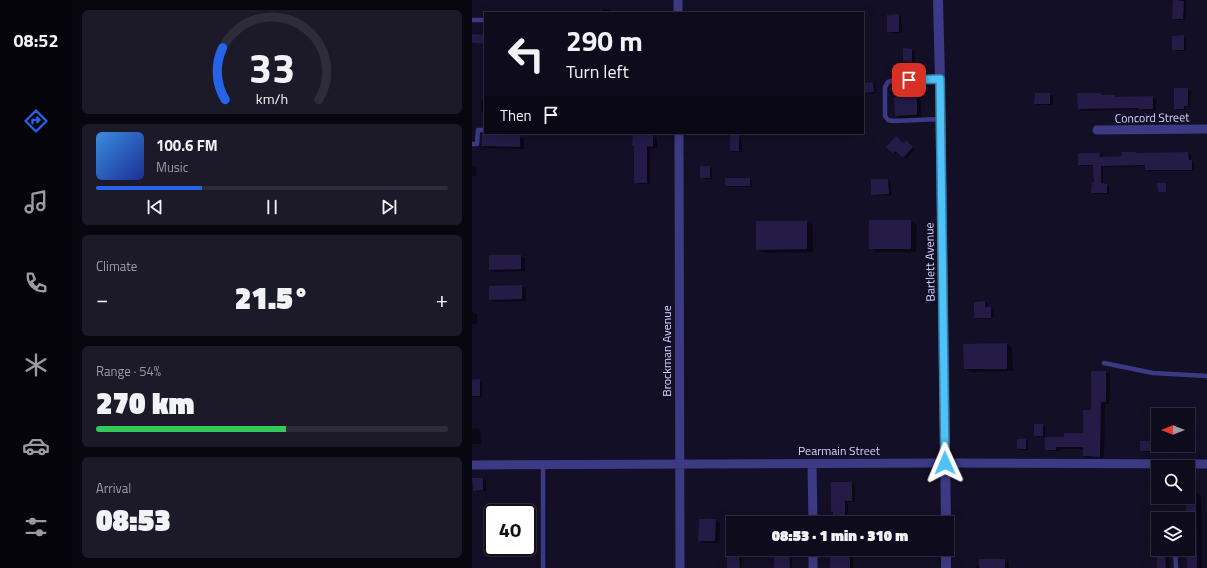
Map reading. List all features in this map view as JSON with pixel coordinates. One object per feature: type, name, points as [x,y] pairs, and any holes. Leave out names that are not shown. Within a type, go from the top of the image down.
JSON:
[{"type":"street","points":[[678,0],[678,12]]},
{"type":"street","name":"Bartlett Avenue","points":[[938,0],[946,516]]},
{"type":"street","name":"Concord Street","points":[[1097,130],[1207,129]]},
{"type":"street","name":"Brockman Avenue","points":[[678,134],[680,568]]},
{"type":"street","name":"Pearmain Street","points":[[472,465],[945,463],[1207,464]]},
{"type":"street","points":[[812,464],[813,516]]},
{"type":"street","points":[[813,556],[813,568]]},
{"type":"street","points":[[946,556],[946,568]]},
{"type":"lane","points":[[472,20],[484,20]]},
{"type":"lane","points":[[940,79],[894,80],[888,82],[885,87],[885,116],[888,120],[893,121],[941,119]]},
{"type":"lane","points":[[472,144],[477,144],[478,130],[484,130]]},
{"type":"lane","points":[[1104,362],[1153,373],[1207,376]]},
{"type":"lane","points":[[543,465],[543,568]]},
{"type":"lane","points":[[1175,556],[1176,568]]},
{"type":"building","points":[[1173,0],[1184,1],[1183,19],[1172,19]]},
{"type":"building","points":[[899,14],[899,32],[887,32],[887,15]]},
{"type":"building","points":[[472,34],[484,35],[484,44],[472,43]]},
{"type":"building","points":[[1184,35],[1184,50],[1172,50],[1172,36]]},
{"type":"building","points":[[903,48],[912,49],[912,62],[903,61]]},
{"type":"building","points":[[873,82],[874,92],[864,93],[864,83]]},
{"type":"building","points":[[1174,88],[1188,88],[1188,106],[1184,106],[1184,109],[1174,109]]},
{"type":"building","points":[[1035,93],[1050,93],[1050,104],[1034,104]]},
{"type":"building","points":[[1077,93],[1101,93],[1101,95],[1115,95],[1115,97],[1153,96],[1153,109],[1078,109]]},
{"type":"building","points":[[894,97],[917,97],[917,115],[895,116]]},
{"type":"building","points":[[482,134],[520,135],[520,147],[482,146]]},
{"type":"building","points":[[633,134],[653,135],[653,147],[647,146],[647,183],[634,183],[634,146],[632,146]]},
{"type":"building","points":[[730,135],[739,135],[739,151],[730,151]]},
{"type":"building","points":[[896,136],[903,143],[906,140],[913,147],[903,158],[895,151],[893,154],[886,147]]},
{"type":"building","points":[[1122,152],[1188,152],[1189,160],[1192,160],[1192,170],[1145,170],[1145,165],[1101,166],[1101,183],[1107,184],[1107,193],[1091,193],[1092,183],[1094,183],[1093,165],[1078,165],[1078,153],[1100,153],[1100,157],[1122,156]]},
{"type":"building","points":[[700,166],[710,166],[710,178],[700,178]]},
{"type":"building","points":[[725,178],[750,178],[750,186],[725,186]]},
{"type":"building","points":[[871,179],[888,179],[889,194],[871,195]]},
{"type":"building","points":[[1157,183],[1166,183],[1166,192],[1158,192]]},
{"type":"building","points":[[869,220],[911,220],[911,249],[869,249]]},
{"type":"building","points":[[756,221],[807,221],[807,249],[756,250]]},
{"type":"building","points":[[489,255],[521,255],[521,269],[489,270]]},
{"type":"building","points":[[522,285],[522,299],[489,300],[489,286]]},
{"type":"building","points":[[985,301],[985,307],[991,307],[991,318],[974,318],[974,302]]},
{"type":"building","points":[[1007,343],[1007,369],[964,369],[963,344]]},
{"type":"building","points":[[1091,371],[1106,371],[1106,402],[1101,402],[1100,457],[1083,456],[1083,447],[1056,447],[1056,450],[1045,450],[1045,437],[1064,437],[1064,433],[1083,433],[1083,410],[1091,410]]},
{"type":"building","points":[[480,379],[480,396],[472,396],[472,380]]},
{"type":"building","points":[[1034,424],[1043,424],[1043,436],[1034,436]]},
{"type":"building","points":[[1017,439],[1026,439],[1026,449],[1017,449]]},
{"type":"building","points":[[1140,441],[1150,441],[1150,451],[1140,451]]},
{"type":"building","points":[[472,478],[483,478],[483,490],[473,491]]},
{"type":"building","points":[[831,482],[852,482],[852,501],[845,501],[845,516],[833,516],[833,512],[831,512]]},
{"type":"building","points":[[1196,491],[1197,568],[1187,568],[1186,556],[1195,556],[1195,512],[1186,512],[1186,504],[1195,504]]},
{"type":"building","points":[[699,519],[716,519],[715,541],[698,541]]},
{"type":"building","points":[[727,556],[739,556],[740,568],[727,568]]},
{"type":"building","points":[[774,556],[789,556],[790,568],[774,568]]},
{"type":"building","points":[[850,556],[850,568],[830,568],[830,557]]},
{"type":"building","points":[[1157,556],[1165,556],[1166,568],[1157,568]]},
{"type":"building","points":[[979,559],[1005,559],[1005,568],[979,568]]},
{"type":"route","points":[[909,80],[940,79],[945,463]]}]
